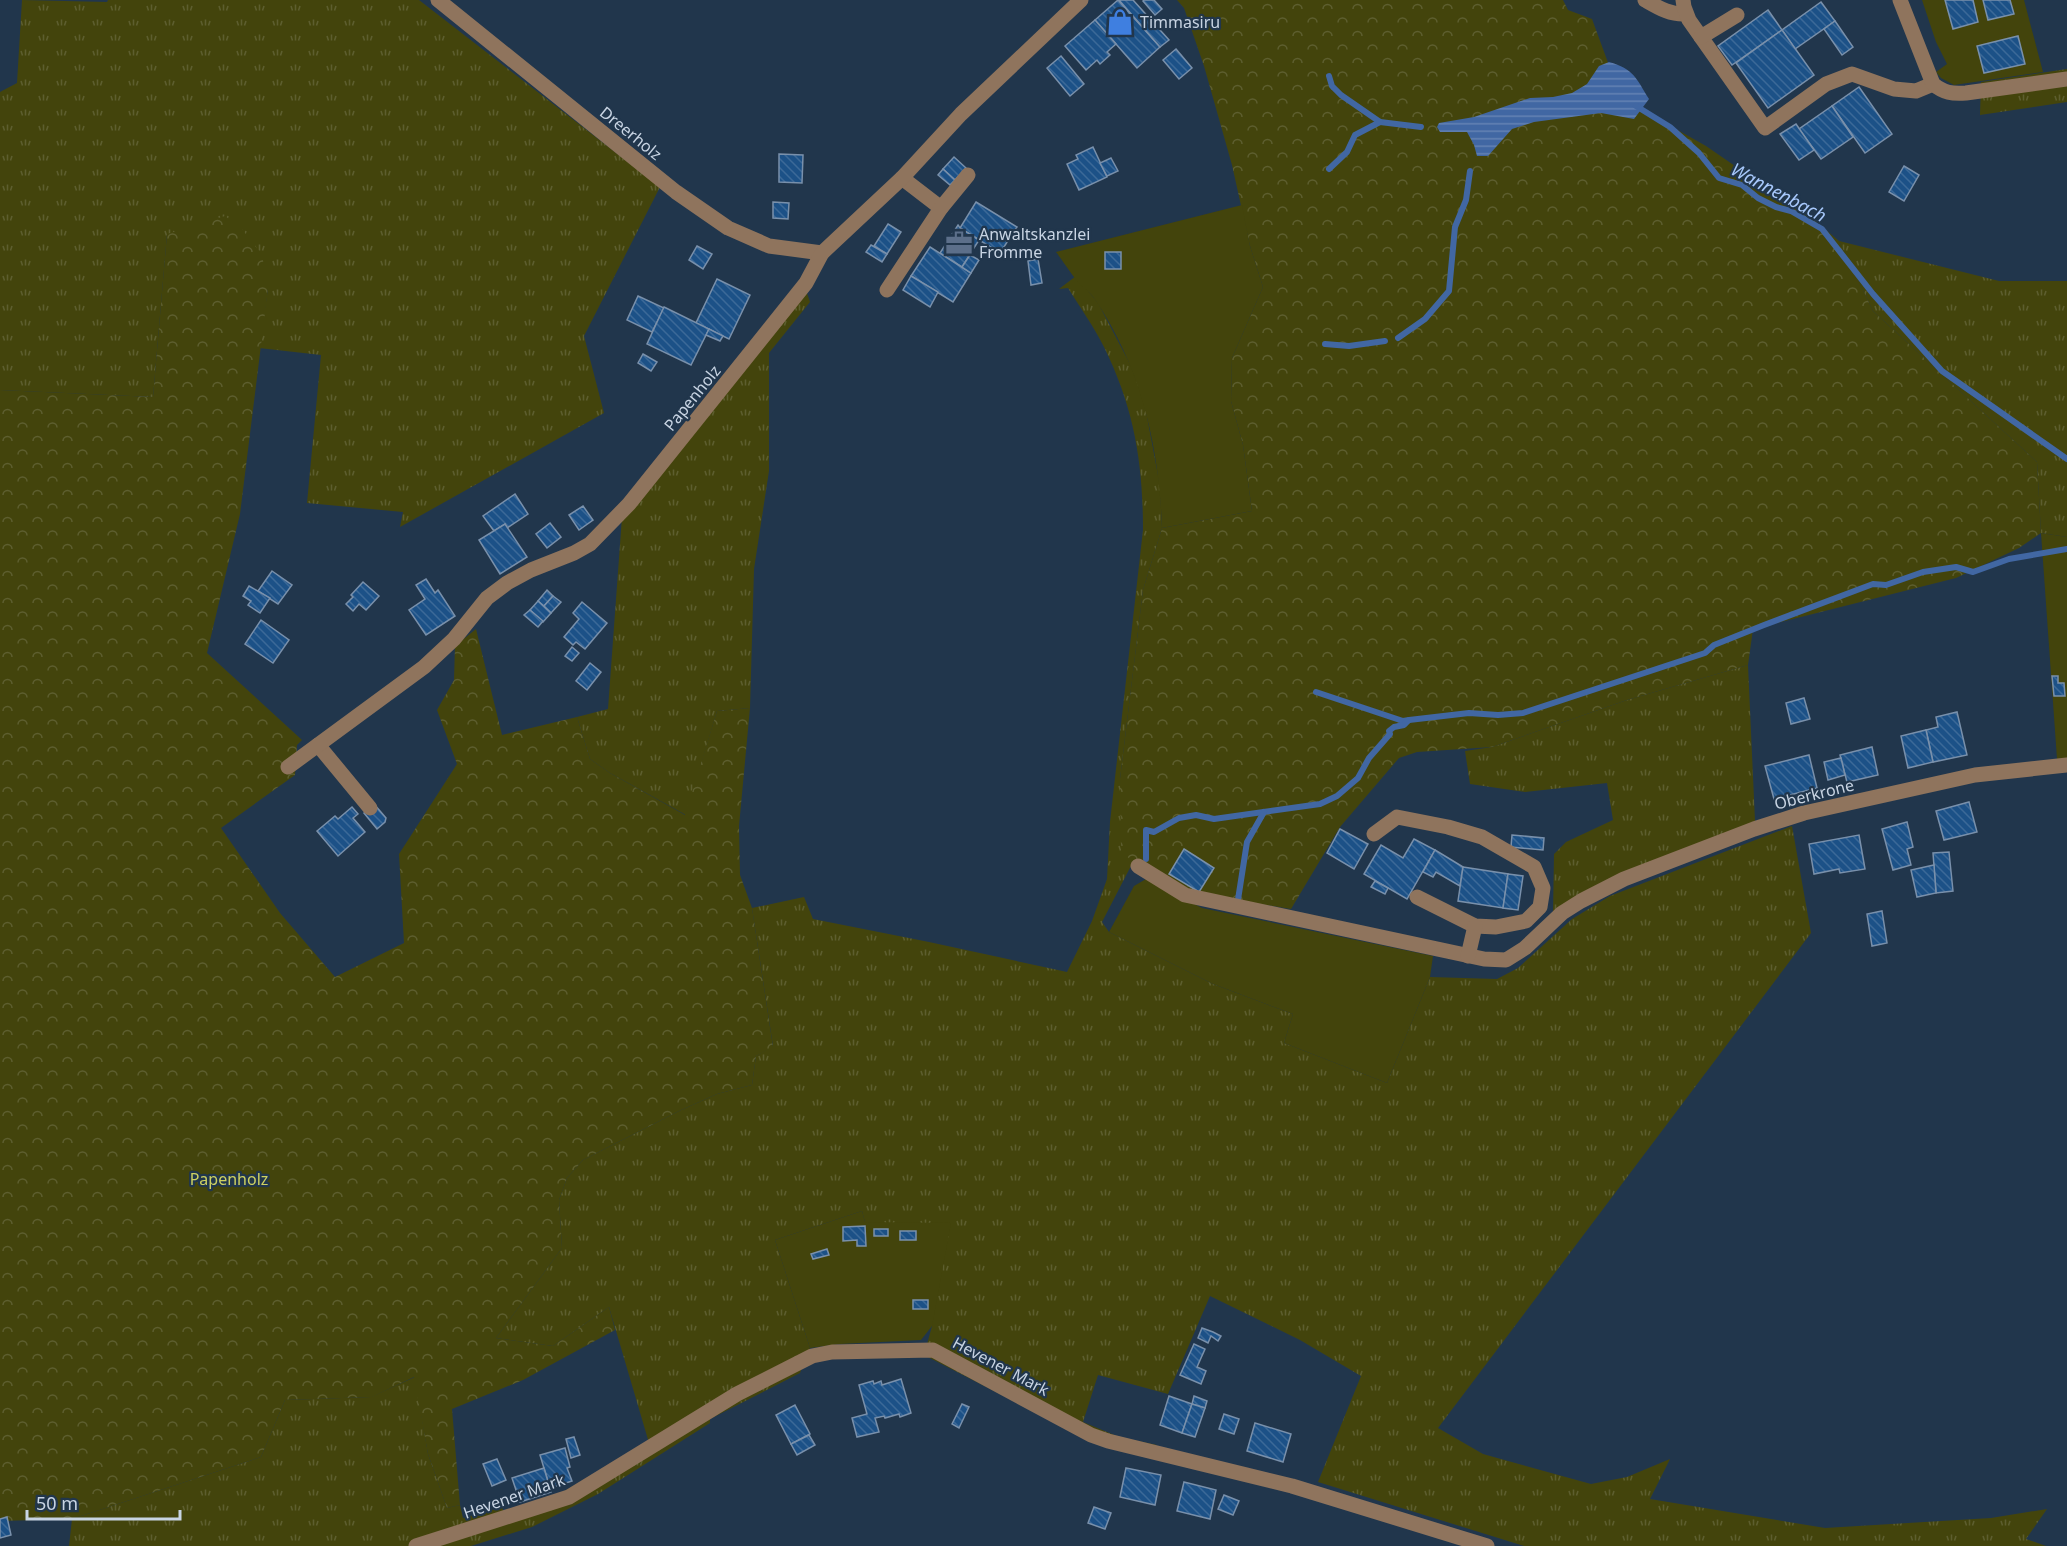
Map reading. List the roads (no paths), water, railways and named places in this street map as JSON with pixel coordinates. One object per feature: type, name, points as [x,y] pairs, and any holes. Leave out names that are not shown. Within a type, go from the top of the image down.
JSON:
[{"type":"street","name":"Dreerholz","points":[[438,0],[676,192],[728,228],[769,246],[822,253]]},
{"type":"street","name":"Papenholz","points":[[288,767],[424,667],[454,639],[487,598],[507,583],[531,570],[574,553],[600,535],[637,495],[799,292],[822,253],[902,178],[961,114],[1081,0]]},
{"type":"street","points":[[1645,0],[1675,14],[1685,7],[1701,37],[1765,128],[1826,84],[1852,74],[1894,89],[1916,91],[1933,84]]},
{"type":"street","points":[[1900,0],[1933,84],[1942,91],[1952,94],[2067,79]]},
{"type":"street","points":[[1701,37],[1737,15]]},
{"type":"street","points":[[887,290],[942,208],[968,175]]},
{"type":"street","points":[[902,178],[942,208]]},
{"type":"street","points":[[318,745],[370,808]]},
{"type":"street","name":"Oberkrone","points":[[1138,866],[1185,895],[1468,956],[1506,960],[1525,948],[1562,913],[1581,901],[1624,879],[1754,829],[1804,813],[1975,775],[2067,765]]},
{"type":"street","points":[[1374,834],[1397,817],[1448,827],[1482,837],[1534,867],[1543,888],[1540,907],[1526,921],[1496,927],[1475,926],[1417,897]]},
{"type":"street","points":[[1468,956],[1475,926]]},
{"type":"street","name":"Hevener Mark","points":[[416,1546],[568,1497],[737,1394],[813,1356],[842,1351],[933,1350],[1091,1435],[1292,1486],[1487,1546]]},
{"type":"water","points":[[1609,62],[1629,71],[1649,99],[1634,119],[1601,113],[1534,122],[1512,129],[1488,156],[1477,156],[1467,132],[1440,132],[1437,127],[1439,123],[1474,117],[1530,98],[1572,93],[1587,84],[1599,66]]},
{"type":"waterway","points":[[1329,76],[1332,86],[1341,95],[1380,122],[1421,127]]},
{"type":"waterway","name":"Wannenbach","points":[[1636,106],[1670,127],[1699,153],[1719,178],[1742,185],[1758,198],[1791,211],[1822,229],[1873,294],[1942,371],[2067,459]]},
{"type":"waterway","points":[[1329,169],[1347,152],[1355,135],[1380,122]]},
{"type":"waterway","points":[[1398,338],[1425,319],[1449,291],[1455,227],[1466,200],[1470,171]]},
{"type":"waterway","points":[[1325,344],[1349,346],[1385,341]]},
{"type":"waterway","points":[[1146,859],[1146,830],[1154,832],[1179,818],[1196,815],[1214,819],[1320,804],[1337,796],[1358,778],[1369,758],[1390,734],[1389,731],[1394,727],[1404,725],[1409,720],[1469,713],[1498,715],[1523,713],[1705,653],[1714,645],[1873,584],[1886,585],[1923,572],[1956,567],[1973,572],[2009,559],[2067,549]]},
{"type":"waterway","points":[[1316,692],[1403,721],[1409,720]]},
{"type":"waterway","points":[[1237,906],[1247,842],[1264,812]]},
{"type":"place","name":"Timmasiru","points":[[1120,22]]},
{"type":"place","name":"Anwaltskanzlei Fromme","points":[[959,243]]}]
